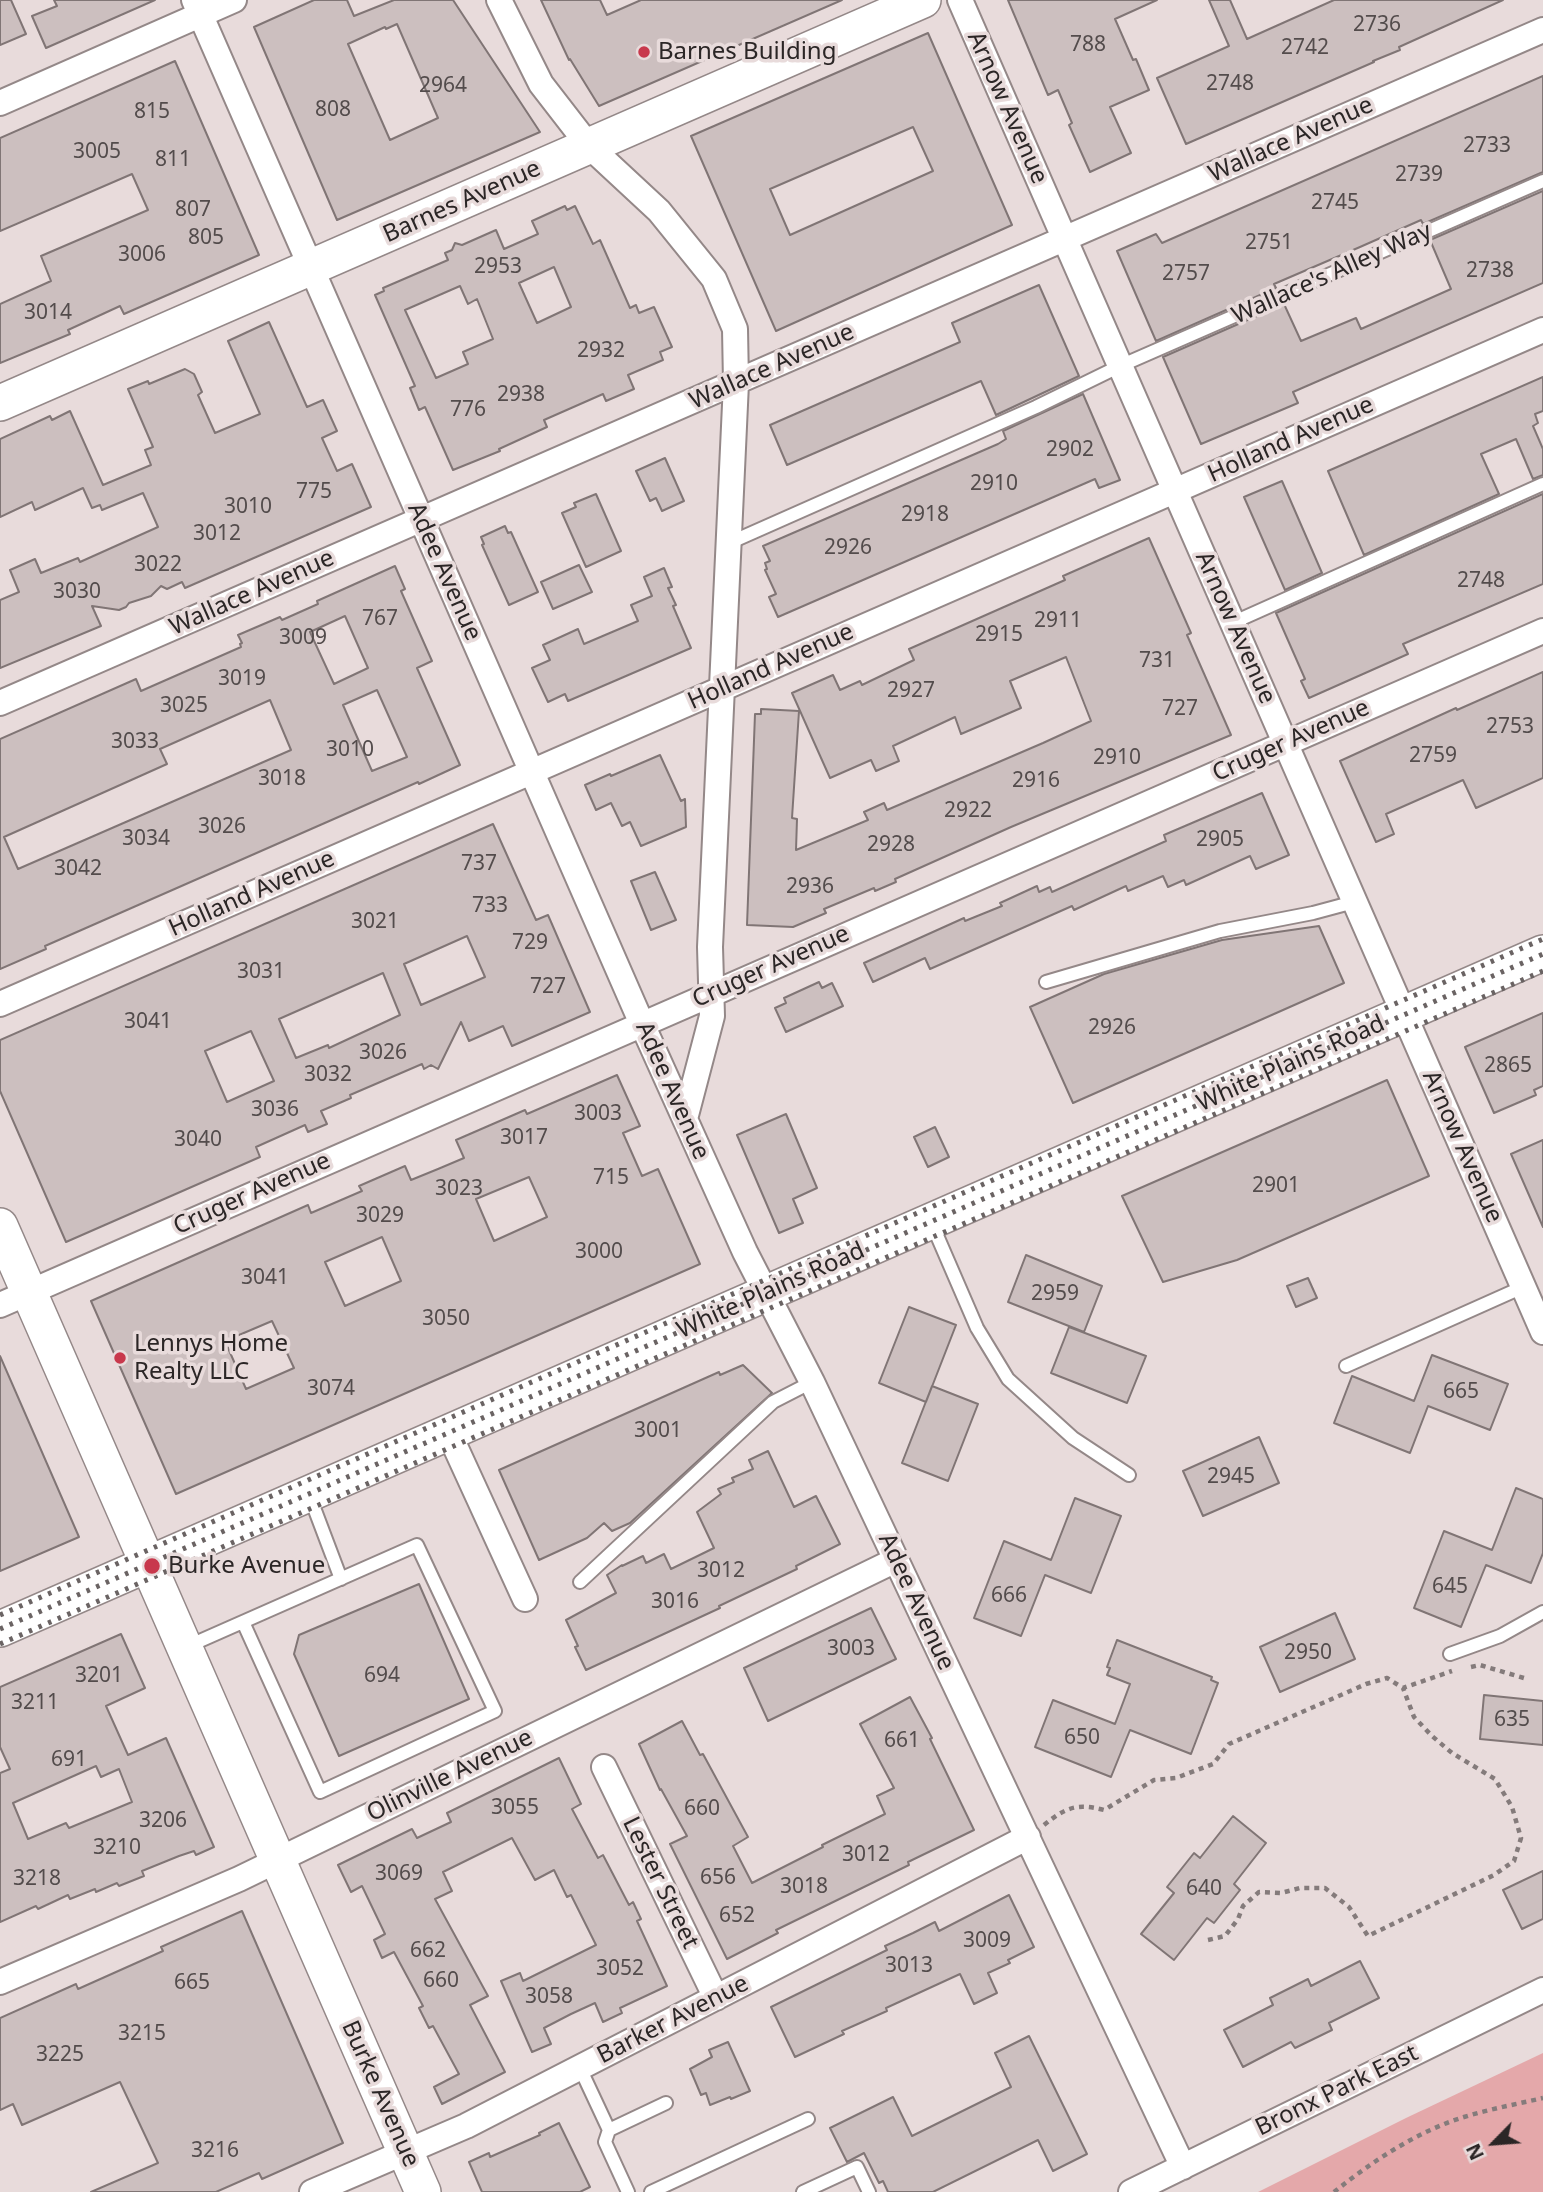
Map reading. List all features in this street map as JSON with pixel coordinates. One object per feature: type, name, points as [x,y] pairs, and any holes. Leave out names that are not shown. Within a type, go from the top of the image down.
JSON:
[{"type":"main road","name":"Barnes Avenue","points":[[0,403],[923,0]]},
{"type":"main road","name":"White Plains Road","points":[[0,1629],[1543,953]]},
{"type":"main road","name":"Burke Avenue","points":[[0,1226],[15,1298],[148,1564],[423,2192]]},
{"type":"street","points":[[0,103],[197,8],[234,0]]},
{"type":"street","points":[[499,0],[541,84],[589,146],[659,211],[713,279],[735,329],[736,383],[710,947],[712,1016],[685,1119]]},
{"type":"street","name":"Arnow Avenue","points":[[960,0],[1404,1014],[1533,1282],[1543,1332]]},
{"type":"street","name":"Adee Avenue","points":[[197,8],[642,1024],[745,1252],[812,1382],[1182,2167]]},
{"type":"street","name":"Wallace Avenue","points":[[0,703],[1543,30]]},
{"type":"street","name":"Holland Avenue","points":[[0,1004],[1543,330]]},
{"type":"street","name":"Cruger Avenue","points":[[15,1298],[1543,631]]},
{"type":"street","points":[[449,1431],[524,1600]]},
{"type":"street","name":"Olinville Avenue","points":[[0,1982],[278,1860],[896,1560]]},
{"type":"street","name":"Lester Street","points":[[604,1767],[716,1998]]},
{"type":"street","name":"Barker Avenue","points":[[312,2192],[466,2126],[1028,1837]]},
{"type":"street","name":"Bronx Park East","points":[[1131,2192],[1543,1990]]},
{"type":"lane","name":"Wallace's Alley Way","points":[[729,543],[1036,407],[1120,366],[1543,181]]},
{"type":"lane","points":[[1233,623],[1543,484]]},
{"type":"lane","points":[[1046,982],[1220,931],[1354,902]]},
{"type":"lane","points":[[931,1221],[977,1328],[1008,1379],[1073,1438],[1129,1475]]},
{"type":"lane","points":[[1346,1366],[1533,1282]]},
{"type":"lane","points":[[580,1582],[773,1402],[812,1382]]},
{"type":"lane","points":[[308,1493],[341,1578]]},
{"type":"lane","points":[[185,1647],[417,1545],[495,1711],[320,1792],[243,1622]]},
{"type":"lane","points":[[1450,1654],[1493,1639],[1543,1612]]},
{"type":"lane","points":[[580,2068],[609,2130],[606,2142],[628,2192]]},
{"type":"lane","points":[[609,2130],[666,2103]]},
{"type":"lane","points":[[651,2192],[808,2119]]},
{"type":"lane","points":[[803,2192],[857,2167],[869,2192]]},
{"type":"path","points":[[1467,1668],[1480,1665],[1524,1678]]},
{"type":"path","points":[[1403,1688],[1453,1671]]},
{"type":"path","points":[[1028,1837],[1057,1815],[1083,1804],[1104,1810],[1154,1780],[1176,1778],[1213,1764],[1229,1744],[1366,1684],[1387,1678],[1403,1688],[1413,1717],[1452,1753],[1495,1779],[1512,1807],[1521,1838],[1514,1861],[1494,1875],[1368,1936],[1349,1907],[1325,1888],[1300,1888],[1282,1893],[1259,1892],[1243,1906],[1238,1919],[1225,1936],[1208,1940]]},
{"type":"path","points":[[1334,2192],[1362,2170],[1434,2128],[1464,2117],[1543,2098]]},
{"type":"shaded area","points":[[1543,2053],[1543,2192],[1258,2192],[1406,2118]]},
{"type":"building","points":[[0,0],[11,0],[26,34],[0,45]]},
{"type":"building","points":[[54,0],[155,0],[46,48],[32,16],[57,6]]},
{"type":"building","points":[[314,0],[347,0],[354,16],[394,0],[453,0],[540,132],[337,220],[254,27]],"holes":[[[397,24],[438,118],[390,140],[348,44]]]},
{"type":"building","name":"Barnes Building","points":[[541,0],[600,0],[607,15],[641,0],[842,0],[599,106],[569,60]]},
{"type":"building","points":[[1008,0],[1157,0],[1115,19],[1149,90],[1110,107],[1131,153],[1090,172],[1069,125],[1072,123],[1058,90],[1048,95]]},
{"type":"building","points":[[1209,0],[1230,0],[1247,39],[1334,0],[1503,0],[1399,47],[1400,50],[1374,62],[1186,144],[1157,78],[1229,46]]},
{"type":"building","points":[[928,33],[1012,225],[776,331],[691,136]],"holes":[[[913,127],[933,171],[790,235],[770,189]]]},
{"type":"building","points":[[175,61],[259,255],[124,314],[120,306],[68,330],[70,334],[0,363],[0,304],[51,281],[41,256],[148,210],[132,174],[0,231],[0,138]]},
{"type":"building","points":[[1543,76],[1543,172],[1423,224],[1421,220],[1274,284],[1276,288],[1156,341],[1117,251],[1156,234],[1162,243]]},
{"type":"building","points":[[1543,191],[1543,283],[1293,392],[1298,403],[1201,444],[1163,357],[1284,304],[1301,341],[1356,318],[1361,329],[1451,289],[1430,240]]},
{"type":"building","points":[[565,206],[567,210],[575,206],[593,244],[600,240],[630,308],[636,305],[639,313],[654,307],[672,347],[660,352],[663,360],[628,375],[634,389],[606,401],[603,394],[544,420],[547,427],[499,449],[500,451],[453,470],[425,407],[419,410],[410,388],[415,386],[375,295],[384,291],[383,288],[448,260],[445,253],[452,250],[455,243],[462,245],[496,230],[504,249],[538,234],[532,221]],"holes":[[[554,267],[571,307],[537,323],[519,283]],[[460,286],[468,304],[477,299],[493,339],[463,352],[468,364],[436,378],[405,310]]]},
{"type":"building","points":[[1039,285],[1079,376],[996,415],[981,381],[787,465],[770,425],[960,342],[952,323]]},
{"type":"building","points":[[269,322],[307,407],[323,400],[337,431],[322,438],[337,471],[352,464],[371,507],[185,588],[182,582],[167,589],[161,586],[151,596],[129,603],[119,610],[92,606],[101,626],[0,668],[0,600],[19,592],[10,570],[35,559],[41,573],[78,558],[80,562],[158,527],[143,493],[102,510],[100,505],[92,508],[83,488],[35,510],[32,502],[0,517],[0,439],[50,416],[52,420],[70,411],[103,485],[151,465],[145,450],[153,447],[128,389],[148,381],[149,384],[185,369],[194,374],[202,392],[198,395],[215,433],[260,414],[228,341]]},
{"type":"building","points":[[1543,377],[1543,411],[1535,414],[1538,423],[1533,426],[1543,449],[1543,475],[1533,479],[1516,439],[1481,454],[1499,494],[1364,555],[1328,471]]},
{"type":"building","points":[[1083,394],[1120,480],[1099,488],[1095,479],[778,617],[769,597],[776,594],[765,570],[765,563],[770,561],[763,546],[998,444],[1006,439],[1003,431]]},
{"type":"building","points":[[665,458],[684,501],[662,511],[656,498],[650,501],[636,471]]},
{"type":"building","points":[[1282,481],[1322,573],[1285,590],[1244,497]]},
{"type":"building","points":[[596,494],[621,551],[586,567],[562,513],[576,507],[574,503]]},
{"type":"building","points":[[1543,494],[1543,584],[1403,644],[1408,654],[1309,698],[1301,681],[1305,679],[1276,613]]},
{"type":"building","points":[[505,526],[508,533],[511,532],[538,592],[509,605],[482,545],[484,544],[481,537]]},
{"type":"building","points":[[1149,538],[1191,633],[1187,635],[1231,735],[1011,827],[895,879],[896,882],[875,891],[874,888],[824,909],[826,913],[793,927],[747,925],[755,714],[761,714],[761,709],[799,711],[792,818],[797,819],[796,850],[868,820],[864,812],[884,803],[887,810],[1043,743],[1091,721],[1066,657],[1010,681],[1021,708],[961,734],[955,717],[893,746],[899,761],[876,771],[871,760],[830,778],[792,693],[833,675],[840,690],[860,681],[862,685],[914,660],[909,649],[1065,580],[1063,576]]},
{"type":"building","points":[[579,565],[592,592],[553,609],[541,582]]},
{"type":"building","points":[[395,566],[405,589],[401,591],[432,661],[417,668],[460,765],[45,946],[46,949],[0,969],[0,739],[136,679],[141,691],[241,647],[238,635],[280,617],[282,620],[318,604],[317,601]],"holes":[[[345,616],[368,668],[334,684],[310,632]],[[377,690],[407,757],[372,771],[343,705]],[[270,700],[291,750],[18,869],[4,837],[167,764],[160,749]]]},
{"type":"building","points":[[664,568],[672,587],[668,588],[676,605],[673,606],[691,648],[568,701],[565,694],[548,702],[532,668],[550,660],[543,645],[578,629],[584,644],[638,621],[631,605],[652,596],[644,577]]},
{"type":"building","points":[[1543,672],[1543,778],[1476,808],[1463,780],[1386,814],[1394,834],[1376,842],[1340,761]]},
{"type":"building","points":[[660,755],[681,801],[685,799],[686,827],[641,846],[630,822],[622,826],[611,803],[596,810],[585,785]]},
{"type":"building","points":[[1262,793],[1289,855],[1256,869],[1250,856],[1186,885],[1184,880],[1168,887],[1163,876],[1128,891],[1126,886],[1074,910],[1072,906],[930,969],[925,958],[873,982],[864,963],[964,918],[965,921],[1002,906],[1000,903],[1037,886],[1039,892],[1050,887],[1052,892],[1166,841],[1164,835]]},
{"type":"building","points":[[493,824],[536,920],[548,915],[590,1012],[512,1046],[503,1026],[469,1041],[461,1022],[438,1069],[431,1065],[424,1069],[422,1064],[350,1095],[351,1098],[321,1111],[327,1124],[308,1132],[305,1125],[256,1147],[260,1157],[66,1242],[0,1091],[0,1040]],"holes":[[[467,936],[485,977],[421,1005],[404,964]],[[383,973],[400,1015],[329,1048],[328,1045],[296,1058],[279,1019]],[[251,1031],[274,1081],[227,1102],[205,1051]]]},
{"type":"building","points":[[655,872],[676,920],[651,930],[631,881]]},
{"type":"building","points":[[1319,926],[1344,983],[1073,1103],[1030,1007],[1104,974],[1222,940]]},
{"type":"building","points":[[819,982],[822,988],[832,983],[843,1006],[786,1032],[775,1008],[786,1003],[784,998]]},
{"type":"building","points":[[1543,1013],[1543,1086],[1534,1090],[1536,1095],[1494,1113],[1465,1047]]},
{"type":"building","points":[[617,1075],[640,1126],[623,1133],[642,1176],[658,1169],[700,1264],[176,1494],[91,1301],[308,1205],[311,1213],[362,1191],[359,1186],[405,1166],[411,1180],[464,1158],[456,1140],[525,1110],[527,1114]],"holes":[[[529,1177],[547,1217],[494,1241],[476,1199]],[[382,1237],[401,1281],[345,1306],[325,1262]],[[272,1321],[294,1368],[246,1389],[225,1341]]]},
{"type":"building","points":[[1387,1080],[1429,1176],[1237,1260],[1163,1282],[1122,1196]]},
{"type":"building","points":[[786,1114],[817,1188],[793,1199],[803,1223],[779,1233],[737,1135]]},
{"type":"building","points":[[935,1127],[949,1157],[928,1167],[914,1137]]},
{"type":"building","points":[[1543,1140],[1543,1227],[1511,1154]]},
{"type":"building","points":[[1026,1255],[1102,1286],[1084,1332],[1008,1302]]},
{"type":"building","points":[[1308,1278],[1317,1298],[1296,1307],[1287,1286]]},
{"type":"building","points":[[909,1307],[956,1325],[926,1402],[879,1383]]},
{"type":"building","points":[[1069,1327],[1146,1356],[1127,1403],[1051,1373]]},
{"type":"building","points":[[1432,1355],[1508,1384],[1490,1430],[1428,1406],[1410,1453],[1334,1423],[1352,1376],[1414,1401]]},
{"type":"building","points":[[0,1356],[79,1537],[0,1571]]},
{"type":"building","points":[[743,1365],[772,1393],[630,1523],[612,1531],[604,1523],[587,1538],[539,1560],[499,1470],[719,1372],[720,1375]]},
{"type":"building","points":[[932,1386],[978,1404],[948,1481],[902,1463]]},
{"type":"building","points":[[1259,1437],[1279,1483],[1203,1516],[1183,1471]]},
{"type":"building","points":[[768,1451],[794,1507],[816,1496],[840,1544],[796,1566],[797,1569],[719,1606],[720,1608],[586,1670],[566,1620],[616,1593],[607,1575],[622,1565],[643,1556],[646,1563],[664,1554],[671,1569],[714,1548],[697,1512],[721,1494],[718,1489],[734,1482],[732,1478],[753,1469],[749,1460]]},
{"type":"building","points":[[1516,1488],[1543,1499],[1543,1553],[1531,1583],[1486,1565],[1461,1627],[1414,1608],[1444,1531],[1492,1550]]},
{"type":"building","points":[[1075,1498],[1121,1516],[1091,1593],[1045,1575],[1021,1636],[974,1618],[1004,1541],[1051,1560]]},
{"type":"building","points":[[419,1584],[469,1699],[339,1756],[294,1654],[299,1635]]},
{"type":"building","points":[[871,1608],[896,1659],[768,1721],[744,1668]]},
{"type":"building","points":[[1335,1613],[1355,1659],[1280,1692],[1260,1647]]},
{"type":"building","points":[[121,1634],[145,1688],[106,1706],[128,1755],[166,1738],[214,1847],[196,1855],[194,1851],[179,1856],[142,1871],[144,1876],[119,1886],[117,1883],[70,1899],[68,1895],[0,1922],[0,1773],[10,1769],[0,1747],[0,1687]],"holes":[[[96,1766],[101,1777],[119,1769],[132,1802],[69,1828],[66,1823],[28,1839],[13,1803]]]},
{"type":"building","points":[[1117,1640],[1212,1677],[1211,1680],[1218,1683],[1191,1754],[1130,1730],[1111,1777],[1035,1747],[1053,1700],[1115,1724],[1130,1684],[1107,1675],[1110,1668],[1107,1667]]},
{"type":"building","points":[[1484,1695],[1543,1701],[1543,1745],[1480,1739]]},
{"type":"building","points":[[910,1697],[974,1830],[776,1930],[778,1933],[727,1959],[670,1844],[687,1836],[660,1790],[639,1744],[682,1721],[748,1837],[733,1846],[752,1883],[885,1814],[877,1796],[894,1788],[860,1724]]},
{"type":"building","points":[[559,1758],[581,1804],[572,1809],[598,1858],[603,1855],[629,1905],[633,1902],[641,1919],[637,1921],[667,1986],[620,2008],[622,2013],[603,2022],[595,2003],[571,2014],[544,2028],[551,2044],[532,2052],[501,1981],[520,1973],[523,1981],[596,1945],[571,1895],[567,1897],[554,1870],[535,1880],[512,1838],[443,1872],[452,1891],[435,1899],[488,1996],[470,2005],[505,2072],[442,2104],[434,2087],[459,2074],[433,2026],[429,2028],[419,2008],[423,2006],[394,1952],[382,1958],[374,1940],[385,1934],[362,1886],[351,1892],[338,1865],[412,1829],[417,1838],[451,1822],[447,1813]]},
{"type":"building","points":[[1233,1816],[1266,1843],[1234,1884],[1240,1890],[1214,1923],[1207,1918],[1174,1960],[1141,1934],[1174,1893],[1167,1887],[1194,1853],[1200,1858]]},
{"type":"building","points":[[1543,1871],[1543,1919],[1522,1929],[1503,1890]]},
{"type":"building","points":[[1009,1895],[1034,1947],[1008,1960],[1010,1963],[988,1973],[997,1993],[974,2004],[960,1974],[886,2008],[887,2011],[842,2031],[844,2034],[795,2057],[771,2007],[887,1950],[885,1946],[935,1922],[939,1931]]},
{"type":"building","points":[[242,1911],[343,2143],[262,2179],[259,2173],[216,2192],[91,2192],[158,2163],[120,2082],[22,2125],[13,2104],[0,2110],[0,2018],[76,1984],[78,1989],[163,1951],[161,1947]]},
{"type":"building","points":[[1360,1961],[1379,1998],[1329,2023],[1332,2030],[1295,2048],[1291,2042],[1243,2067],[1224,2030],[1273,2005],[1270,1998],[1308,1979],[1311,1986]]},
{"type":"building","points":[[1029,2036],[1087,2154],[1053,2171],[1038,2140],[933,2192],[888,2192],[883,2181],[879,2183],[864,2153],[847,2162],[830,2128],[893,2097],[912,2136],[1011,2087],[995,2053]]},
{"type":"building","points":[[728,2042],[750,2091],[710,2105],[706,2093],[701,2095],[690,2069],[712,2057],[709,2050]]},
{"type":"building","points":[[559,2123],[590,2187],[580,2192],[482,2192],[469,2162],[489,2153],[490,2157],[540,2135],[539,2133]]},
{"type":"railway","points":[[0,1615],[1543,939]]},
{"type":"railway","points":[[0,1629],[1543,954]]},
{"type":"railway","points":[[0,1644],[1543,971]]},
{"type":"place","name":"Barnes Building","points":[[644,52]]},
{"type":"place","name":"Lennys Home Realty LLC","points":[[120,1358]]},
{"type":"place","name":"Burke Avenue","points":[[152,1566]]}]
